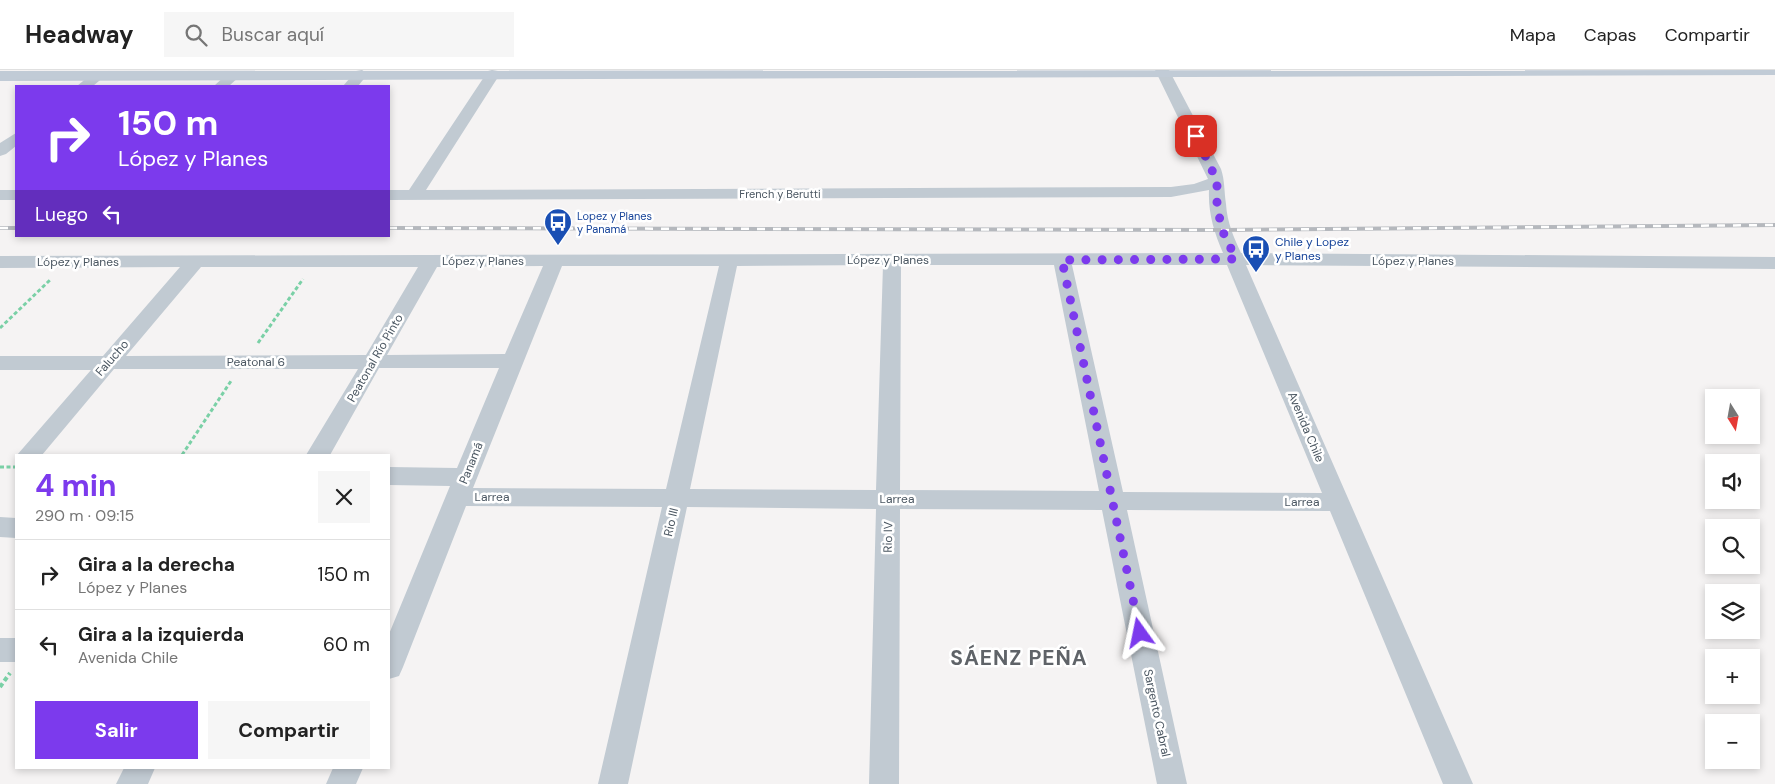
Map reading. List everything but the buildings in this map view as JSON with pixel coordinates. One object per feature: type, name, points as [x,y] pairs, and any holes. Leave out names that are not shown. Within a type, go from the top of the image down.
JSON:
[{"type":"street","points":[[0,76],[99,75],[227,80],[298,72],[355,80],[493,74],[733,72],[1617,70]]},
{"type":"street","points":[[1622,70],[1722,70]]},
{"type":"street","points":[[1718,70],[1775,70]]},
{"type":"street","name":"Avenida Chile","points":[[1162,71],[1217,181],[1217,205],[1222,230],[1236,259],[1337,502],[1458,784]]},
{"type":"street","points":[[414,194],[493,74]]},
{"type":"street","points":[[85,85],[99,75]]},
{"type":"street","points":[[0,151],[15,139]]},
{"type":"street","name":"French y Berutti","points":[[390,195],[1171,192],[1197,189],[1217,181]]},
{"type":"street","name":"French y Berutti","points":[[1171,192],[1217,205]]},
{"type":"street","points":[[0,195],[15,195]]},
{"type":"street","name":"López y Planes","points":[[0,262],[1236,259],[1775,263]]},
{"type":"street","name":"Rio III","points":[[613,784],[729,260]]},
{"type":"street","name":"Rio IV","points":[[884,784],[892,260]]},
{"type":"street","name":"Sargento Cabral","points":[[1062,260],[1172,784]]},
{"type":"street","name":"Peatonal Río Pinto","points":[[319,454],[431,261]]},
{"type":"street","name":"Panamá","points":[[390,664],[512,361],[555,261]]},
{"type":"street","name":"Falucho","points":[[30,454],[195,262]]},
{"type":"street","name":"Peatonal 6","points":[[0,363],[512,361]]},
{"type":"street","name":"Larrea","points":[[390,476],[461,487],[677,498],[1337,502]]},
{"type":"street","points":[[0,527],[15,528]]},
{"type":"street","points":[[0,650],[15,650]]},
{"type":"street","points":[[131,784],[139,769]]},
{"type":"street","points":[[341,784],[348,769]]},
{"type":"path","points":[[0,328],[69,262]]},
{"type":"path","points":[[0,468],[15,467]]},
{"type":"railway","points":[[390,228],[1222,230],[1775,225]]},
{"type":"railway","points":[[0,228],[15,228]]},
{"type":"place","name":"Lopez y Planes y Panamá","points":[[558,246]]},
{"type":"place","name":"Chile y Lopez y Planes","points":[[1256,273]]},
{"type":"district","name":"SÁENZ PEÑA","points":[[1019,658]]},
{"type":"route","points":[[1140,633],[1062,260],[1236,259],[1222,230],[1217,205],[1217,181],[1196,136]]}]
